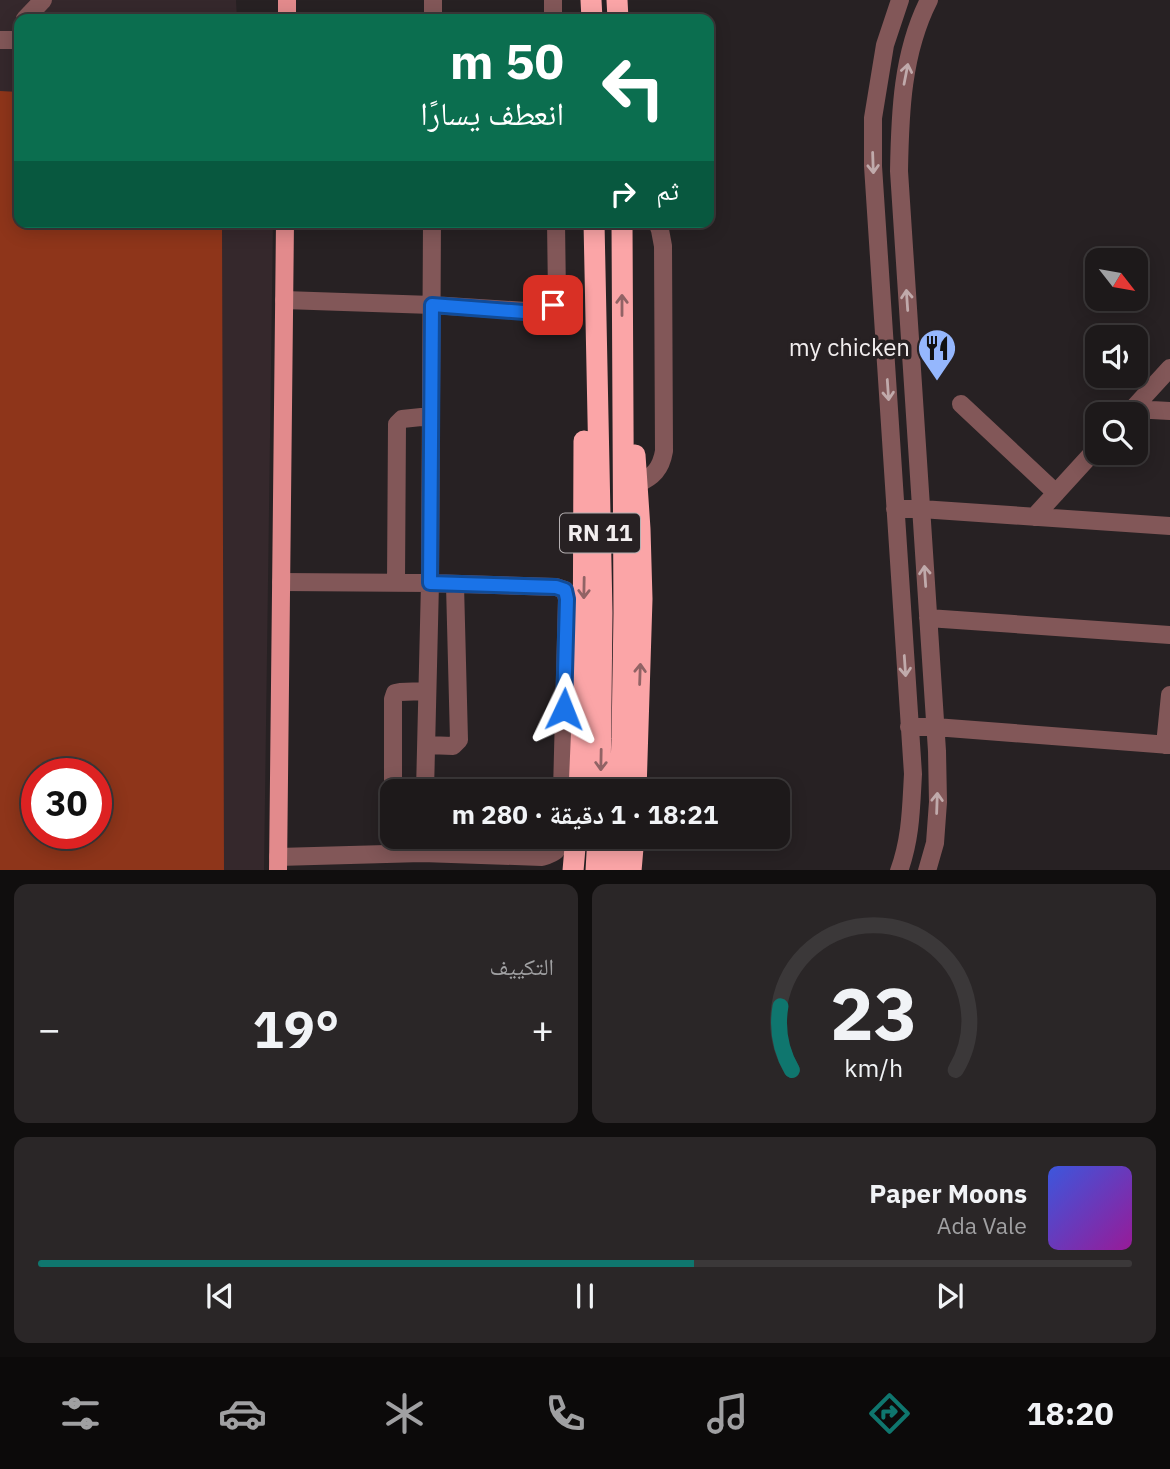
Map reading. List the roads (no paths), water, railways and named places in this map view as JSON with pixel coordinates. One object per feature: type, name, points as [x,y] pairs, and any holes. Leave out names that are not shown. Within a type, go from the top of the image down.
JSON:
[{"type":"highway","name":"RN 11","points":[[594,228],[602,613],[600,779]]},
{"type":"highway","name":"RN 11","points":[[620,779],[624,625],[622,228]]},
{"type":"highway","points":[[579,779],[583,631],[584,344],[594,276]]},
{"type":"highway","points":[[622,374],[632,421],[642,599],[636,779]]},
{"type":"highway","points":[[573,870],[575,849]]},
{"type":"highway","points":[[596,870],[597,849]]},
{"type":"highway","points":[[614,870],[616,849]]},
{"type":"highway","points":[[631,870],[633,849]]},
{"type":"main road","points":[[278,864],[285,228]]},
{"type":"street","points":[[30,14],[43,0]]},
{"type":"street","points":[[899,870],[911,821],[913,774],[873,166],[873,118],[885,45],[900,0]]},
{"type":"street","points":[[927,870],[934,843],[938,803],[935,727],[899,171],[902,90],[918,20],[929,0]]},
{"type":"street","points":[[426,779],[430,583],[432,228]]},
{"type":"street","points":[[284,300],[432,305],[537,313],[550,308],[557,296],[556,228]]},
{"type":"street","points":[[637,484],[655,473],[662,462],[664,452],[663,246],[660,228]]},
{"type":"street","points":[[1139,402],[1170,368]]},
{"type":"street","points":[[961,404],[1056,493]]},
{"type":"street","points":[[1148,412],[1170,411]]},
{"type":"street","points":[[396,583],[397,424],[402,419],[431,416]]},
{"type":"street","points":[[1034,517],[1085,461]]},
{"type":"street","points":[[895,509],[1170,526]]},
{"type":"street","points":[[281,582],[430,583],[556,587],[565,590],[567,599],[562,779]]},
{"type":"street","points":[[427,745],[453,746],[459,740],[455,585]]},
{"type":"street","points":[[928,618],[1170,635]]},
{"type":"street","points":[[393,779],[395,693],[426,691]]},
{"type":"street","points":[[909,727],[1167,745],[1170,695]]},
{"type":"street","points":[[278,864],[380,847]]},
{"type":"street","points":[[462,849],[542,857],[554,853],[557,849]]},
{"type":"place","name":"my chicken","points":[[937,382]]}]
